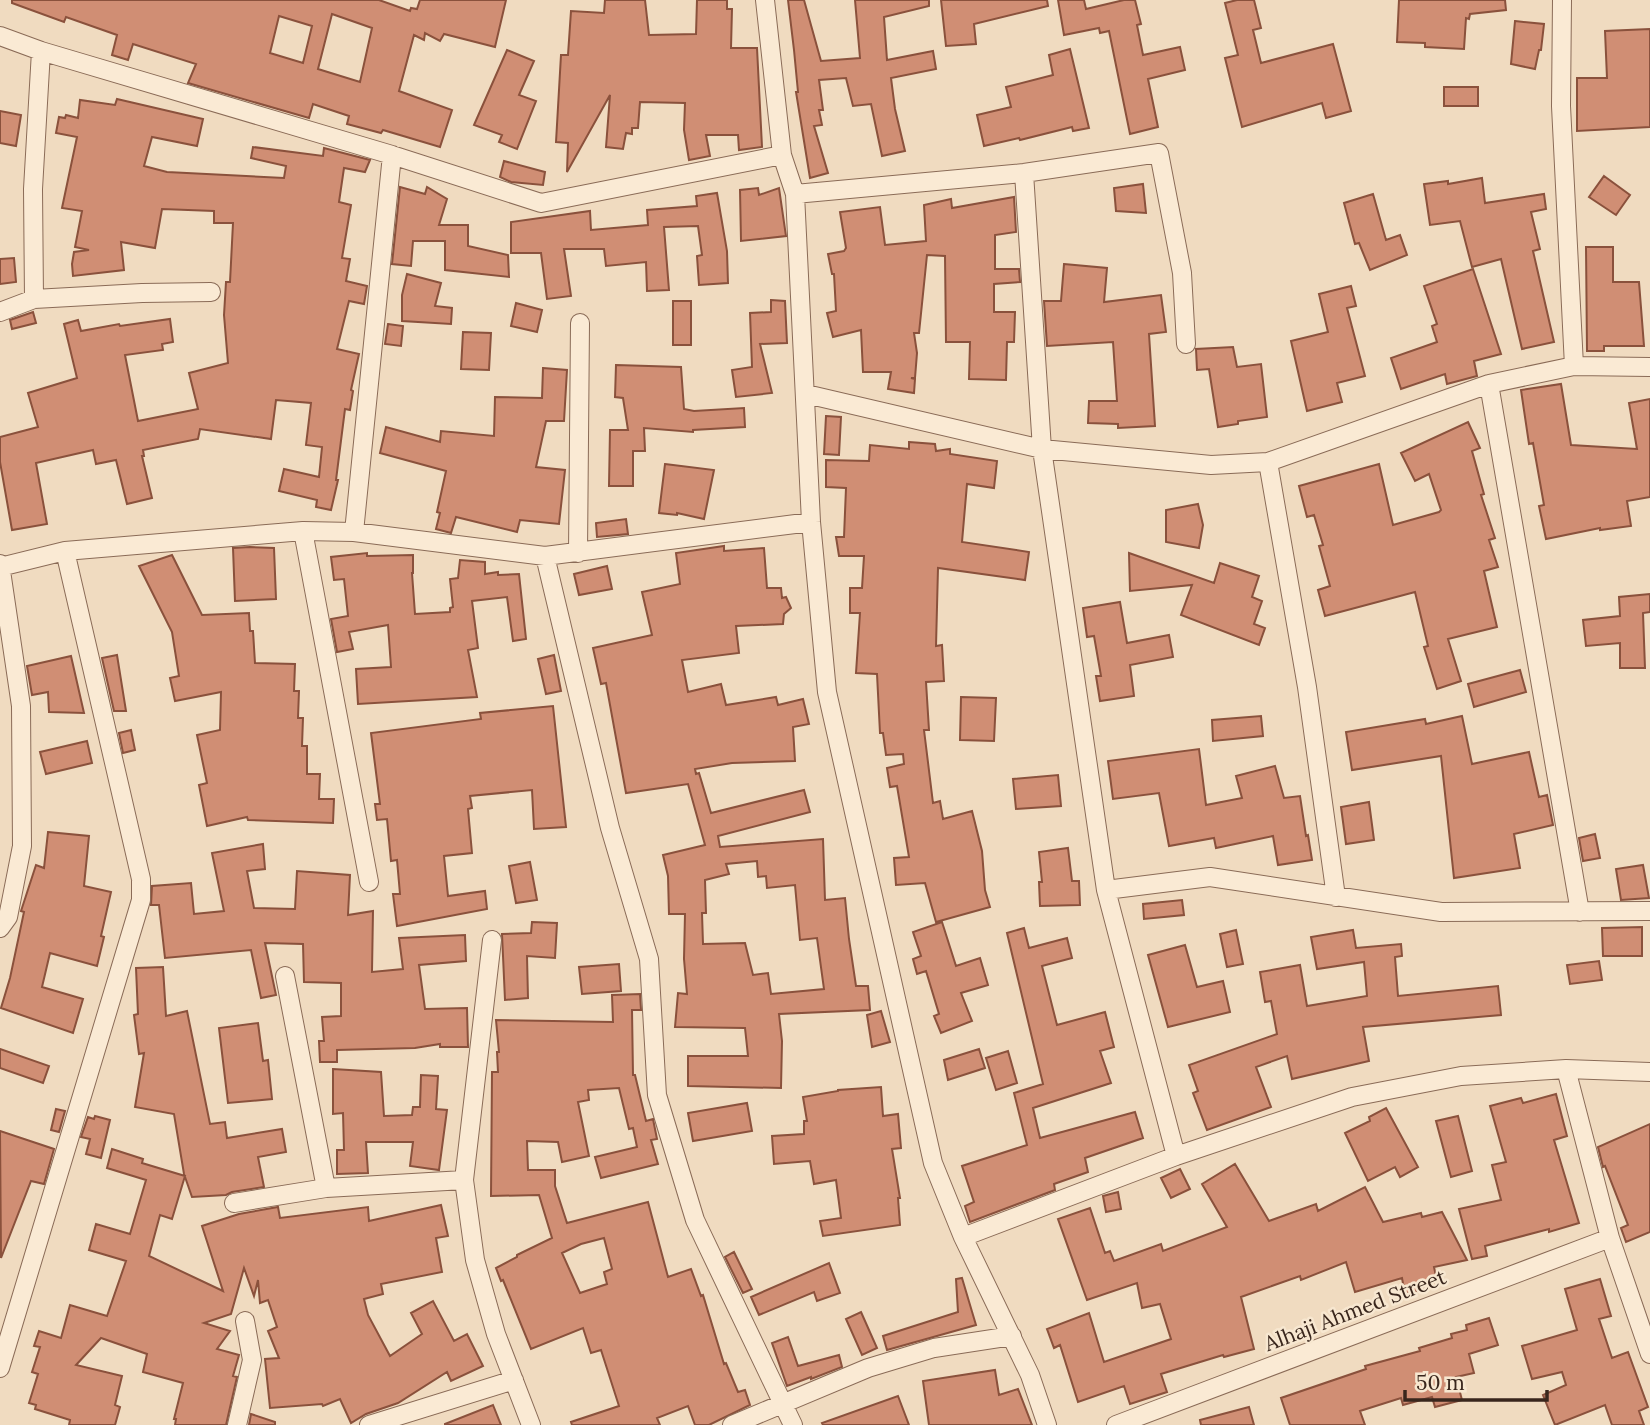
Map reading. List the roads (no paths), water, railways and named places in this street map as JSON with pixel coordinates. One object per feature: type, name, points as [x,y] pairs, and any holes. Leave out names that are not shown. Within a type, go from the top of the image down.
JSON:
[{"type":"street","points":[[765,0],[782,155],[795,194],[811,522],[827,692],[933,1163],[963,1237],[1030,1375],[1047,1425]]},
{"type":"street","points":[[1562,0],[1561,106],[1574,366]]},
{"type":"street","points":[[0,36],[41,51],[392,155],[541,203],[782,155]]},
{"type":"street","points":[[34,299],[33,189],[41,51]]},
{"type":"street","points":[[795,194],[1024,173],[1159,153],[1182,272],[1186,344]]},
{"type":"street","points":[[355,532],[392,155]]},
{"type":"street","points":[[1024,173],[1042,449],[1106,890],[1177,1156]]},
{"type":"street","points":[[0,312],[34,299],[142,292],[211,292]]},
{"type":"street","points":[[578,553],[580,323]]},
{"type":"street","points":[[806,394],[1042,449],[1211,465],[1268,462],[1489,384],[1574,366],[1650,367]]},
{"type":"street","points":[[1489,384],[1580,912]]},
{"type":"street","points":[[1268,462],[1307,687],[1336,897]]},
{"type":"street","points":[[0,928],[8,917],[22,846],[21,706],[0,566],[65,551],[303,531],[355,532],[545,556],[811,522]]},
{"type":"street","points":[[303,531],[369,882]]},
{"type":"street","points":[[0,1368],[141,900],[141,879],[65,551]]},
{"type":"street","points":[[545,556],[610,828],[649,959],[657,1095],[695,1220],[793,1425]]},
{"type":"street","points":[[1106,890],[1210,877],[1441,912],[1650,911]]},
{"type":"street","points":[[492,940],[464,1180],[475,1260],[496,1334],[531,1425]]},
{"type":"street","points":[[285,976],[326,1188]]},
{"type":"street","points":[[963,1237],[1177,1156],[1352,1097],[1461,1076],[1566,1069],[1650,1072]]},
{"type":"street","points":[[1566,1069],[1610,1238],[1650,1354]]},
{"type":"street","points":[[234,1203],[326,1188],[464,1180]]},
{"type":"street","name":"Alhaji Ahmed Street","points":[[1116,1425],[1610,1238]]},
{"type":"street","points":[[237,1425],[252,1360],[245,1321]]},
{"type":"street","points":[[732,1425],[869,1368],[934,1348],[1012,1336]]},
{"type":"street","points":[[369,1425],[514,1380]]}]
